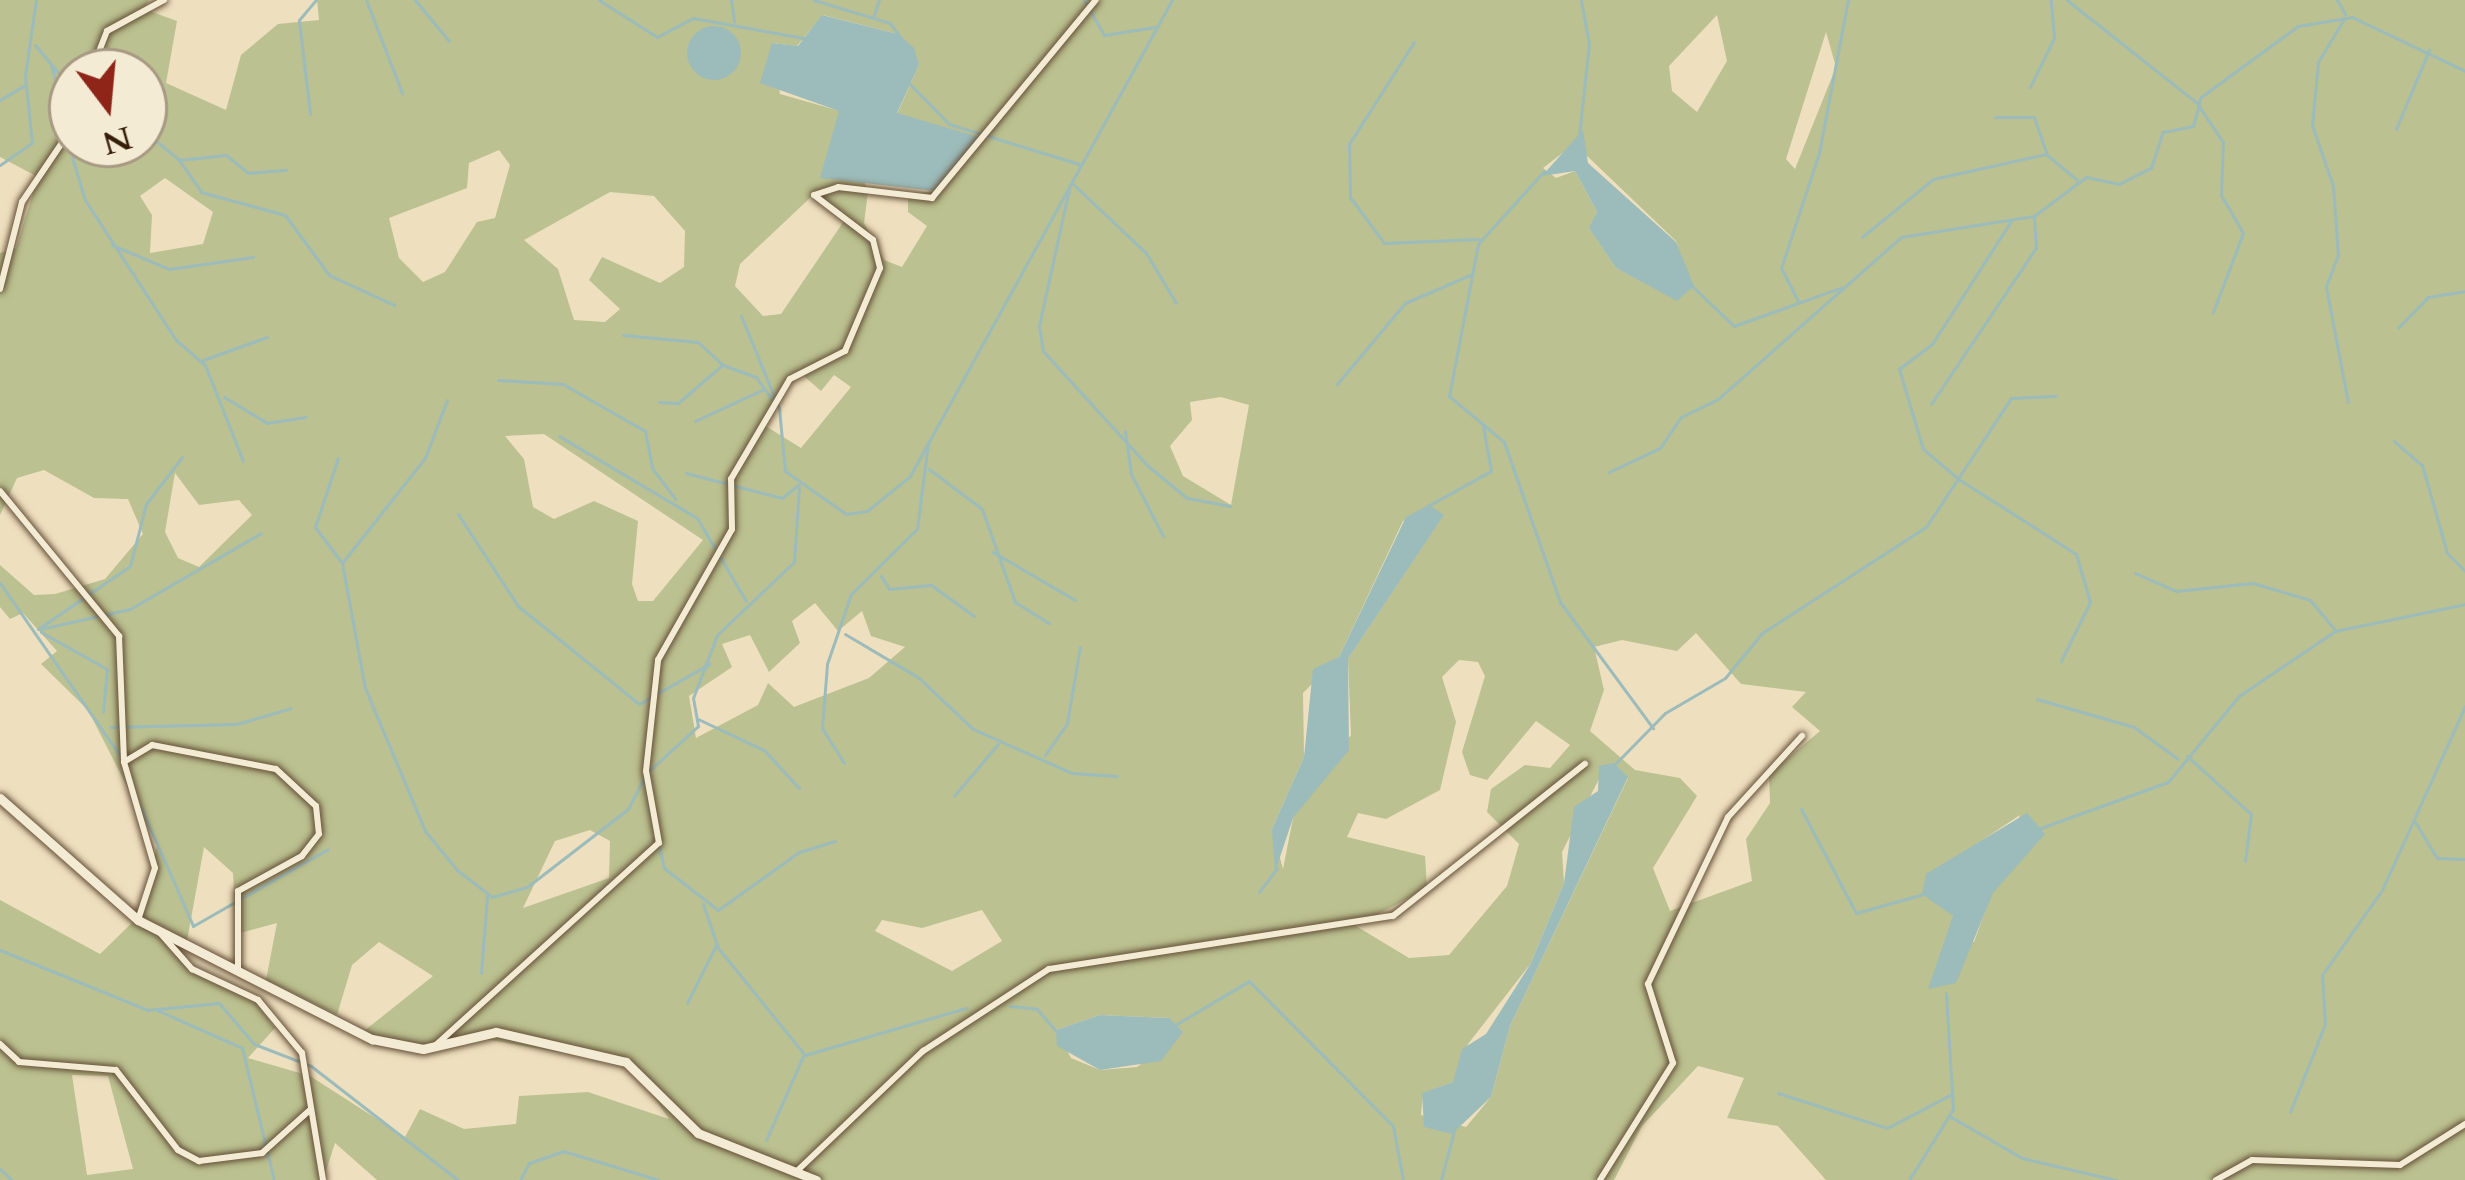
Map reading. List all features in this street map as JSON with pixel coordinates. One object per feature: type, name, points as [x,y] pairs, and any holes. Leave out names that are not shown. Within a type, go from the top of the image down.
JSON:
[{"type":"street","points":[[101,48],[107,31],[164,0]]},
{"type":"street","points":[[434,1047],[659,844],[646,771],[658,660],[732,530],[731,479],[790,379],[850,344],[880,268],[874,240],[814,195],[838,187],[928,201],[984,143],[1096,0]]},
{"type":"street","points":[[0,289],[22,202],[48,164]]},
{"type":"street","points":[[0,490],[116,628],[124,762],[153,852],[138,920]]},
{"type":"street","points":[[1600,1180],[1672,1063],[1648,984],[1728,817],[1802,736]]},
{"type":"street","points":[[124,762],[152,745],[276,769],[316,806],[319,834],[302,856],[238,891],[238,968]]},
{"type":"street","points":[[798,1170],[922,1051],[1049,969],[1393,916],[1585,764]]},
{"type":"street","points":[[0,798],[138,920],[372,1039],[434,1047],[496,1032],[626,1062],[698,1133],[816,1180]]},
{"type":"street","points":[[159,931],[192,969],[262,1004],[307,1062],[323,1180]]},
{"type":"street","points":[[0,1044],[19,1062],[116,1070],[178,1150],[200,1161],[262,1153],[310,1110]]},
{"type":"street","points":[[2216,1180],[2266,1159],[2400,1165],[2465,1124]]},
{"type":"green space","points":[[0,0],[149,0],[144,9],[177,21],[168,72],[168,48],[48,48],[48,168],[168,168],[168,84],[226,110],[241,55],[278,24],[319,20],[317,0],[2465,0],[2465,1180],[1826,1180],[1778,1126],[1727,1118],[1744,1078],[1698,1066],[1642,1126],[1614,1180],[377,1180],[335,1143],[323,1180],[0,1180],[0,900],[100,954],[141,914],[157,845],[88,710],[41,664],[57,651],[23,613],[10,619],[0,607],[0,565],[34,595],[55,594],[105,579],[143,534],[128,499],[94,498],[44,470],[17,478],[0,515],[0,253],[16,248],[38,177],[0,157]],"holes":[[[823,15],[898,34],[919,65],[897,114],[935,191],[908,194],[908,212],[927,226],[902,267],[884,260],[864,223],[868,192],[840,111],[780,94],[772,43],[797,46]],[[1717,15],[1727,61],[1697,112],[1672,91],[1669,66]],[[1826,32],[1836,67],[1795,169],[1786,159]],[[499,150],[510,165],[495,218],[477,222],[445,272],[423,282],[399,258],[389,218],[467,188],[469,163]],[[1565,151],[1584,153],[1676,241],[1690,287],[1677,300],[1616,268],[1590,229],[1597,212],[1575,171],[1556,178],[1543,168]],[[165,178],[213,212],[203,244],[150,253],[152,215],[140,196]],[[610,192],[654,196],[685,231],[684,267],[660,283],[602,257],[589,280],[620,309],[605,322],[574,320],[558,269],[524,240]],[[811,197],[846,218],[781,314],[763,316],[735,286],[740,264]],[[798,371],[821,391],[834,375],[851,387],[801,448],[764,425]],[[1221,397],[1249,405],[1231,505],[1183,476],[1170,446],[1192,420],[1190,402]],[[544,434],[703,540],[653,601],[638,601],[632,584],[638,521],[594,501],[554,519],[533,507],[524,459],[505,436]],[[175,473],[199,505],[239,500],[252,515],[199,567],[178,558],[165,532]],[[1432,509],[1443,516],[1348,659],[1351,735],[1293,818],[1283,869],[1272,829],[1304,757],[1303,693],[1339,657],[1403,521]],[[815,603],[838,631],[862,611],[871,636],[905,647],[869,678],[794,707],[768,683],[758,705],[696,738],[689,696],[732,667],[722,644],[750,635],[769,672],[800,643],[792,621]],[[1696,633],[1741,684],[1806,692],[1792,707],[1820,731],[1769,774],[1770,803],[1746,839],[1752,881],[1670,911],[1653,868],[1697,796],[1680,778],[1635,770],[1590,731],[1604,690],[1594,647],[1622,640],[1677,651]],[[1459,660],[1478,662],[1485,676],[1462,752],[1470,775],[1487,780],[1536,721],[1570,745],[1550,768],[1525,765],[1491,789],[1487,812],[1519,844],[1507,886],[1449,955],[1409,958],[1356,926],[1427,888],[1425,856],[1347,837],[1358,813],[1386,819],[1440,790],[1456,722],[1442,677]],[[1600,777],[1628,778],[1510,1026],[1491,1097],[1466,1127],[1421,1115],[1423,1093],[1453,1082],[1468,1044],[1531,963],[1564,883],[1562,852]],[[2020,815],[1974,942],[1950,937],[1953,916],[1937,895],[1942,867]],[[590,830],[610,841],[609,878],[523,908],[555,841]],[[204,847],[233,873],[236,934],[277,923],[266,980],[337,1015],[352,965],[379,942],[433,976],[364,1031],[368,1044],[433,1050],[484,1039],[631,1065],[669,1119],[588,1092],[519,1096],[516,1124],[464,1129],[420,1109],[405,1137],[310,1076],[248,1058],[275,1028],[250,994],[190,970],[167,947],[187,941]],[[982,910],[1002,941],[952,971],[875,931],[882,920],[922,928]],[[1100,1015],[1169,1018],[1177,1038],[1137,1067],[1100,1070],[1071,1058],[1056,1030]],[[72,1075],[108,1076],[133,1169],[87,1175]]]},
{"type":"water","points":[[822,15],[898,34],[914,48],[919,65],[897,113],[982,138],[935,191],[820,178],[839,111],[760,83],[772,43],[798,46]]},
{"type":"water","points":[[714,26],[733,34],[741,53],[733,72],[714,80],[695,72],[687,53],[695,34]]},
{"type":"water","points":[[1583,130],[1588,163],[1676,242],[1694,286],[1677,301],[1616,268],[1589,228],[1597,212],[1575,171],[1542,176]]},
{"type":"water","points":[[1429,505],[1444,515],[1348,659],[1349,750],[1293,818],[1275,872],[1272,829],[1304,757],[1313,669],[1339,657],[1406,517]]},
{"type":"water","points":[[1614,763],[1628,777],[1510,1026],[1491,1097],[1452,1134],[1424,1127],[1422,1093],[1453,1082],[1462,1049],[1486,1034],[1531,963],[1564,883],[1574,807],[1598,791],[1599,766]]},
{"type":"water","points":[[2027,813],[2045,834],[1993,893],[1956,983],[1928,989],[1953,916],[1922,894],[1926,874]]},
{"type":"water","points":[[1100,1015],[1169,1018],[1183,1032],[1161,1061],[1100,1070],[1057,1046],[1056,1030]]},
{"type":"waterway","points":[[0,165],[32,143],[25,76],[36,0]]},
{"type":"waterway","points":[[310,114],[299,20],[316,0]]},
{"type":"waterway","points":[[366,0],[402,93]]},
{"type":"waterway","points":[[415,0],[449,41]]},
{"type":"waterway","points":[[599,0],[657,37],[693,18],[809,39]]},
{"type":"waterway","points":[[731,0],[734,22]]},
{"type":"waterway","points":[[814,0],[890,23],[904,42]]},
{"type":"waterway","points":[[874,15],[879,0]]},
{"type":"waterway","points":[[1084,0],[1104,35],[1154,27]]},
{"type":"waterway","points":[[741,316],[779,408],[785,471],[846,514],[867,511],[910,476],[1172,0]]},
{"type":"waterway","points":[[1579,135],[1589,44],[1581,0]]},
{"type":"waterway","points":[[1798,301],[1781,268],[1819,153],[1848,0]]},
{"type":"waterway","points":[[2030,87],[2054,38],[2051,0]]},
{"type":"waterway","points":[[2067,0],[2197,103]]},
{"type":"waterway","points":[[2337,0],[2345,14]]},
{"type":"waterway","points":[[1609,472],[1660,448],[1681,417],[1718,399],[1901,237],[2034,216],[2086,177],[2119,184],[2151,168],[2163,132],[2193,126],[2201,97],[2298,26],[2352,17],[2465,71]]},
{"type":"waterway","points":[[2344,19],[2318,62],[2312,125],[2333,186],[2338,255],[2326,287],[2348,402]]},
{"type":"waterway","points":[[1414,42],[1349,144],[1350,197],[1384,243],[1479,239]]},
{"type":"waterway","points":[[35,45],[48,60]]},
{"type":"waterway","points":[[2396,129],[2429,50]]},
{"type":"waterway","points":[[906,80],[949,124],[1079,164]]},
{"type":"waterway","points":[[0,100],[23,86]]},
{"type":"waterway","points":[[2198,105],[2223,142],[2221,195],[2243,233],[2213,312]]},
{"type":"waterway","points":[[1995,117],[2034,117],[2046,152]]},
{"type":"waterway","points":[[168,151],[179,160],[226,155],[248,173],[286,170]]},
{"type":"waterway","points":[[1862,237],[1933,179],[2046,154],[2077,180]]},
{"type":"waterway","points":[[179,160],[201,192],[285,215],[329,275],[394,305]]},
{"type":"waterway","points":[[75,168],[85,200],[176,340],[205,365],[243,461]]},
{"type":"waterway","points":[[1544,171],[1478,244],[1449,396],[1504,442],[1560,602],[1653,728]]},
{"type":"waterway","points":[[1072,183],[1146,253],[1176,303]]},
{"type":"waterway","points":[[1069,189],[1039,326],[1043,351],[1148,466],[1187,498],[1230,506]]},
{"type":"waterway","points":[[1931,404],[2036,248],[2034,218]]},
{"type":"waterway","points":[[1956,477],[1923,449],[1899,369],[1932,344],[2011,221]]},
{"type":"waterway","points":[[112,245],[169,269],[253,257]]},
{"type":"waterway","points":[[1337,384],[1405,303],[1470,275]]},
{"type":"waterway","points":[[1693,287],[1734,326],[1840,288]]},
{"type":"waterway","points":[[2398,328],[2428,297],[2465,291]]},
{"type":"waterway","points":[[623,335],[698,342],[723,365]]},
{"type":"waterway","points":[[203,360],[267,337]]},
{"type":"waterway","points":[[723,365],[756,377],[773,401]]},
{"type":"waterway","points":[[659,402],[678,403],[721,366]]},
{"type":"waterway","points":[[498,380],[563,384],[645,431],[652,468],[675,499]]},
{"type":"waterway","points":[[695,421],[762,390]]},
{"type":"waterway","points":[[1616,763],[1665,713],[1725,678],[1762,633],[1926,527],[2011,398],[2056,396]]},
{"type":"waterway","points":[[224,397],[267,423],[306,417]]},
{"type":"waterway","points":[[342,563],[425,458],[447,400]]},
{"type":"waterway","points":[[1426,507],[1491,471],[1483,426]]},
{"type":"waterway","points":[[1125,431],[1131,474],[1163,536]]},
{"type":"waterway","points":[[559,436],[697,518],[746,601]]},
{"type":"waterway","points":[[2394,441],[2422,465],[2447,553],[2465,571]]},
{"type":"waterway","points":[[844,763],[822,728],[827,664],[851,594],[917,529],[928,443]]},
{"type":"waterway","points":[[38,629],[130,566],[146,504],[182,457]]},
{"type":"waterway","points":[[338,458],[315,527],[342,563],[365,688],[425,831],[457,870],[492,897],[527,887],[628,809],[644,778]]},
{"type":"waterway","points":[[929,469],[982,509],[1015,602],[1049,623]]},
{"type":"waterway","points":[[686,473],[782,498],[798,485]]},
{"type":"waterway","points":[[1960,480],[2076,554],[2090,602],[2061,661]]},
{"type":"waterway","points":[[650,770],[698,726],[693,698],[717,635],[794,562],[799,486]]},
{"type":"waterway","points":[[458,514],[518,606],[639,704],[709,664]]},
{"type":"waterway","points":[[40,629],[130,609],[261,533]]},
{"type":"waterway","points":[[993,552],[1075,600]]},
{"type":"waterway","points":[[2135,573],[2176,591],[2253,583],[2310,600],[2334,629]]},
{"type":"waterway","points":[[881,576],[889,589],[931,585],[974,616]]},
{"type":"waterway","points":[[0,583],[121,757]]},
{"type":"waterway","points":[[2038,829],[2168,782],[2239,696],[2335,631],[2465,604]]},
{"type":"waterway","points":[[41,632],[107,669],[103,712]]},
{"type":"waterway","points":[[845,634],[919,678],[973,729],[1072,773],[1117,776]]},
{"type":"waterway","points":[[1045,755],[1067,723],[1080,647]]},
{"type":"waterway","points":[[2037,699],[2134,727],[2178,759]]},
{"type":"waterway","points":[[2290,1112],[2325,1024],[2322,975],[2382,890],[2465,706]]},
{"type":"waterway","points":[[110,727],[237,724],[291,708]]},
{"type":"waterway","points":[[698,719],[764,750],[799,788]]},
{"type":"waterway","points":[[954,796],[998,744]]},
{"type":"waterway","points":[[2187,756],[2251,814],[2245,861]]},
{"type":"waterway","points":[[140,805],[193,926],[328,849]]},
{"type":"waterway","points":[[649,806],[664,868],[718,910],[799,852],[835,841]]},
{"type":"waterway","points":[[1801,809],[1856,913],[1923,894]]},
{"type":"waterway","points":[[2415,822],[2437,858],[2465,859]]},
{"type":"waterway","points":[[1259,892],[1277,868]]},
{"type":"waterway","points":[[481,973],[487,896]]},
{"type":"waterway","points":[[703,904],[718,948],[805,1055],[966,1008]]},
{"type":"waterway","points":[[687,1003],[716,945]]},
{"type":"waterway","points":[[0,950],[148,1010],[219,1003],[254,1044],[311,1066],[458,1180]]},
{"type":"waterway","points":[[1175,1025],[1249,981],[1393,1126],[1403,1180]]},
{"type":"waterway","points":[[1909,1180],[1953,1109],[1946,993]]},
{"type":"waterway","points":[[1010,1006],[1037,1009],[1057,1032]]},
{"type":"waterway","points":[[157,1010],[242,1048],[274,1180]]},
{"type":"waterway","points":[[766,1140],[803,1056]]},
{"type":"waterway","points":[[1778,1093],[1887,1128],[1950,1095]]},
{"type":"waterway","points":[[1951,1117],[2022,1158],[2116,1180]]},
{"type":"waterway","points":[[1441,1180],[1454,1131]]},
{"type":"waterway","points":[[520,1180],[529,1163],[563,1151],[659,1180]]},
{"type":"waterway","points":[[0,1169],[12,1180]]}]
